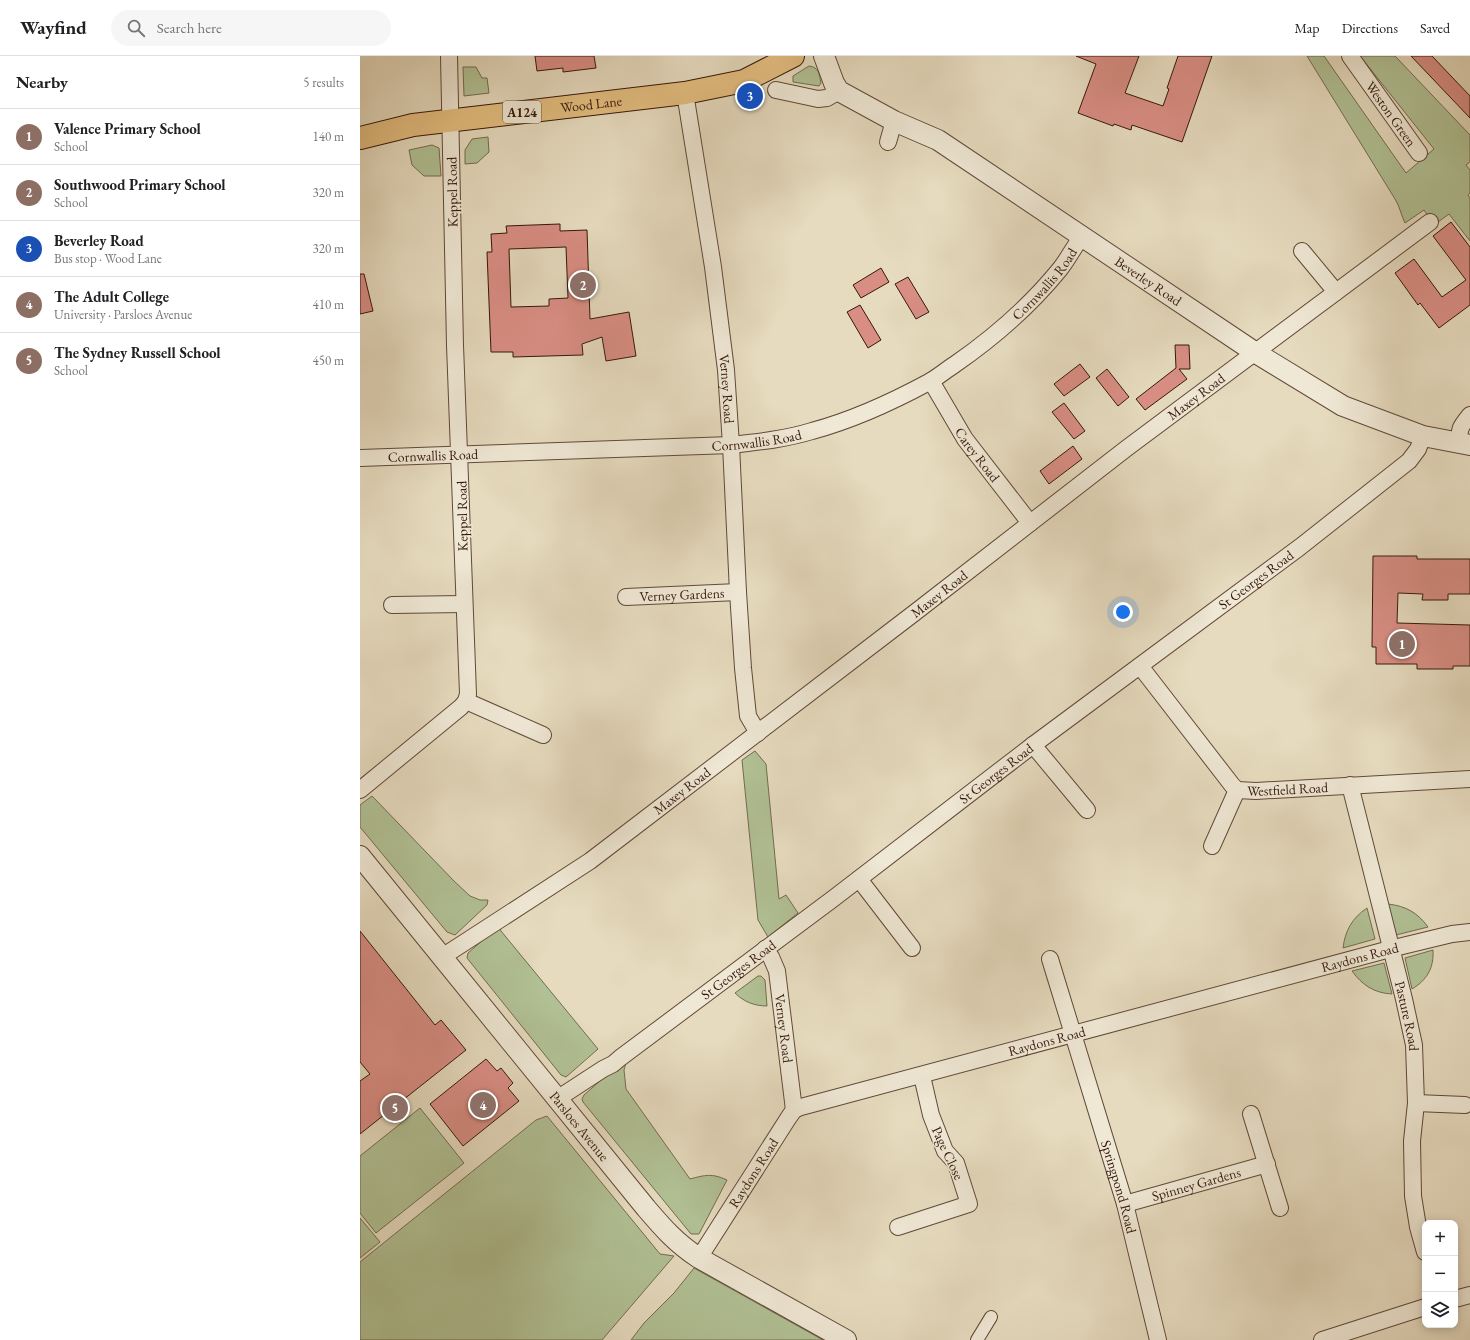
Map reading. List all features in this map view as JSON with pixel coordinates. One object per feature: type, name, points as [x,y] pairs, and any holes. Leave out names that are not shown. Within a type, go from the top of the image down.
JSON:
[{"type":"main road","name":"Wood Lane","points":[[360,138],[414,125],[450,120],[685,93],[744,80],[793,56]]},
{"type":"street","name":"Keppel Road","points":[[449,56],[455,345],[468,694],[466,701]]},
{"type":"street","points":[[776,90],[818,99],[827,98],[838,91],[824,56]]},
{"type":"street","name":"Weston Green","points":[[1350,56],[1419,153]]},
{"type":"street","name":"Beverley Road","points":[[838,91],[894,122],[938,140],[1256,353],[1343,406],[1423,436],[1465,444]]},
{"type":"street","name":"Verney Road","points":[[685,93],[713,267],[726,370],[738,592],[748,716],[758,733]]},
{"type":"street","points":[[888,142],[894,122]]},
{"type":"street","name":"Maxey Road","points":[[442,957],[590,861],[1127,448],[1430,222]]},
{"type":"street","name":"Cornwallis Road","points":[[360,458],[731,445],[780,439],[810,432],[839,423],[885,404],[931,381],[970,354],[1008,323],[1041,291],[1061,268],[1082,236]]},
{"type":"street","points":[[1302,251],[1336,292]]},
{"type":"street","name":"Carey Road","points":[[931,381],[965,439],[1030,523]]},
{"type":"street","points":[[1465,444],[1459,435],[1461,426],[1470,415]]},
{"type":"street","name":"St Georges Road","points":[[557,1099],[613,1064],[1034,745],[1300,547],[1409,461],[1418,449],[1423,436]]},
{"type":"street","name":"Verney Gardens","points":[[626,597],[738,592]]},
{"type":"street","points":[[392,605],[464,604]]},
{"type":"street","name":"Westfield Road","points":[[1140,666],[1237,790],[1256,791],[1470,779]]},
{"type":"street","points":[[360,790],[461,707],[466,701],[543,735]]},
{"type":"street","points":[[1034,745],[1087,810]]},
{"type":"street","name":"Pasture Road","points":[[1350,785],[1390,949],[1404,999],[1414,1045],[1416,1103],[1412,1141],[1413,1196],[1422,1241]]},
{"type":"street","points":[[1212,846],[1237,790]]},
{"type":"street","name":"Parsloes Avenue","points":[[360,856],[557,1099],[661,1225],[681,1246],[699,1258],[846,1340]]},
{"type":"street","points":[[859,879],[912,948]]},
{"type":"street","name":"Raydons Road","points":[[699,1258],[794,1110],[1390,949],[1452,934],[1470,932]]},
{"type":"street","name":"Verney Road","points":[[765,949],[777,971],[794,1110]]},
{"type":"street","name":"Springpond Road","points":[[1050,960],[1125,1204],[1158,1340]]},
{"type":"street","name":"Page Close","points":[[898,1227],[969,1204],[956,1163],[945,1151],[931,1115],[922,1076]]},
{"type":"street","points":[[1416,1103],[1465,1105]]},
{"type":"street","points":[[1250,1114],[1280,1208]]},
{"type":"street","name":"Spinney Gardens","points":[[1125,1204],[1267,1164]]},
{"type":"street","points":[[1458,1298],[1470,1295]]},
{"type":"street","points":[[1322,1340],[1422,1308]]},
{"type":"street","points":[[977,1340],[991,1317]]},
{"type":"green space","points":[[1307,56],[1324,56],[1406,173],[1434,149],[1360,56],[1395,56],[1470,135],[1470,162],[1466,165],[1470,170],[1470,193],[1468,195],[1470,198],[1470,241],[1449,214],[1434,225],[1424,210],[1405,223],[1395,199]]},
{"type":"green space","points":[[809,66],[817,69],[821,83],[819,86],[793,82],[793,76]]},
{"type":"green space","points":[[463,67],[476,67],[482,78],[487,78],[489,93],[464,96]]},
{"type":"green space","points":[[488,137],[489,152],[477,163],[465,164],[465,150],[472,139]]},
{"type":"green space","points":[[432,145],[439,148],[441,176],[424,176],[412,165],[409,150]]},
{"type":"green space","points":[[755,751],[766,764],[779,899],[786,895],[798,913],[768,937],[758,920],[742,760]]},
{"type":"green space","points":[[372,796],[470,896],[480,900],[488,900],[487,905],[455,935],[447,932],[360,827],[360,805]]},
{"type":"green space","points":[[1388,904],[1406,908],[1416,914],[1428,927],[1396,935]]},
{"type":"green space","points":[[1367,908],[1375,939],[1343,948],[1345,936],[1350,925],[1357,916]]},
{"type":"green space","points":[[499,926],[501,931],[598,1049],[566,1077],[561,1075],[467,958],[468,953]]},
{"type":"green space","points":[[1433,950],[1431,968],[1422,982],[1412,989],[1405,958]]},
{"type":"green space","points":[[1384,963],[1392,994],[1374,990],[1364,984],[1352,971]]},
{"type":"green space","points":[[758,976],[761,976],[765,980],[767,1006],[750,1003],[735,993]]},
{"type":"green space","points":[[624,1060],[626,1063],[624,1070],[626,1089],[690,1179],[708,1175],[717,1176],[727,1180],[699,1234],[691,1234],[583,1102],[582,1099],[584,1095]]},
{"type":"green space","points":[[420,1108],[464,1163],[376,1233],[360,1213],[360,1156]]},
{"type":"green space","points":[[547,1116],[660,1254],[674,1256],[602,1340],[360,1340],[360,1262],[536,1120]]},
{"type":"green space","points":[[360,1218],[380,1242],[360,1258]]},
{"type":"green space","points":[[694,1268],[823,1340],[631,1340],[644,1323],[674,1293]]},
{"type":"building","points":[[535,56],[594,56],[596,68],[563,72],[563,68],[537,71]]},
{"type":"building","points":[[1076,56],[1139,56],[1125,93],[1163,106],[1169,89],[1167,88],[1178,56],[1212,56],[1182,142],[1132,125],[1131,130],[1114,124],[1113,126],[1078,113],[1096,64]]},
{"type":"building","points":[[1411,56],[1432,56],[1470,96],[1470,118]]},
{"type":"building","points":[[1451,222],[1470,247],[1470,305],[1439,328],[1420,303],[1418,305],[1395,273],[1414,259],[1442,297],[1466,280],[1433,236]]},
{"type":"building","points":[[560,224],[560,231],[587,230],[590,319],[629,312],[636,356],[606,361],[602,337],[582,344],[583,355],[513,357],[513,352],[491,352],[487,252],[492,252],[491,234],[507,233],[506,226]],"holes":[[[566,247],[568,298],[549,299],[549,306],[511,307],[509,249]]]},
{"type":"building","points":[[881,268],[889,282],[861,298],[853,285]]},
{"type":"building","points":[[360,274],[364,274],[373,311],[360,314]]},
{"type":"building","points":[[908,277],[929,312],[916,319],[895,284]]},
{"type":"building","points":[[860,305],[881,340],[868,348],[847,312]]},
{"type":"building","points":[[1175,345],[1189,345],[1190,369],[1179,369],[1187,379],[1145,410],[1136,399],[1176,368]]},
{"type":"building","points":[[1080,364],[1090,377],[1064,396],[1054,384]]},
{"type":"building","points":[[1107,369],[1129,397],[1118,406],[1096,378]]},
{"type":"building","points":[[1064,403],[1085,431],[1074,439],[1052,412]]},
{"type":"building","points":[[1073,446],[1082,459],[1049,484],[1040,471]]},
{"type":"building","points":[[1373,556],[1417,556],[1417,559],[1470,559],[1470,594],[1448,594],[1448,600],[1422,600],[1423,594],[1398,593],[1397,623],[1470,625],[1470,666],[1453,666],[1453,669],[1417,669],[1417,664],[1376,664],[1376,647],[1372,647]]},
{"type":"building","points":[[360,931],[435,1025],[441,1020],[466,1050],[360,1134],[360,1081],[370,1074],[360,1062]]},
{"type":"building","points":[[486,1059],[497,1071],[501,1068],[513,1083],[508,1088],[519,1101],[463,1146],[430,1104]]},
{"type":"place","name":"Beverley Road","points":[[750,96]]},
{"type":"place","name":"Southwood Primary School","points":[[583,285]]},
{"type":"place","name":"Valence Primary School","points":[[1402,644]]},
{"type":"place","name":"The Adult College","points":[[483,1105]]},
{"type":"place","name":"The Sydney Russell School","points":[[395,1108]]}]
